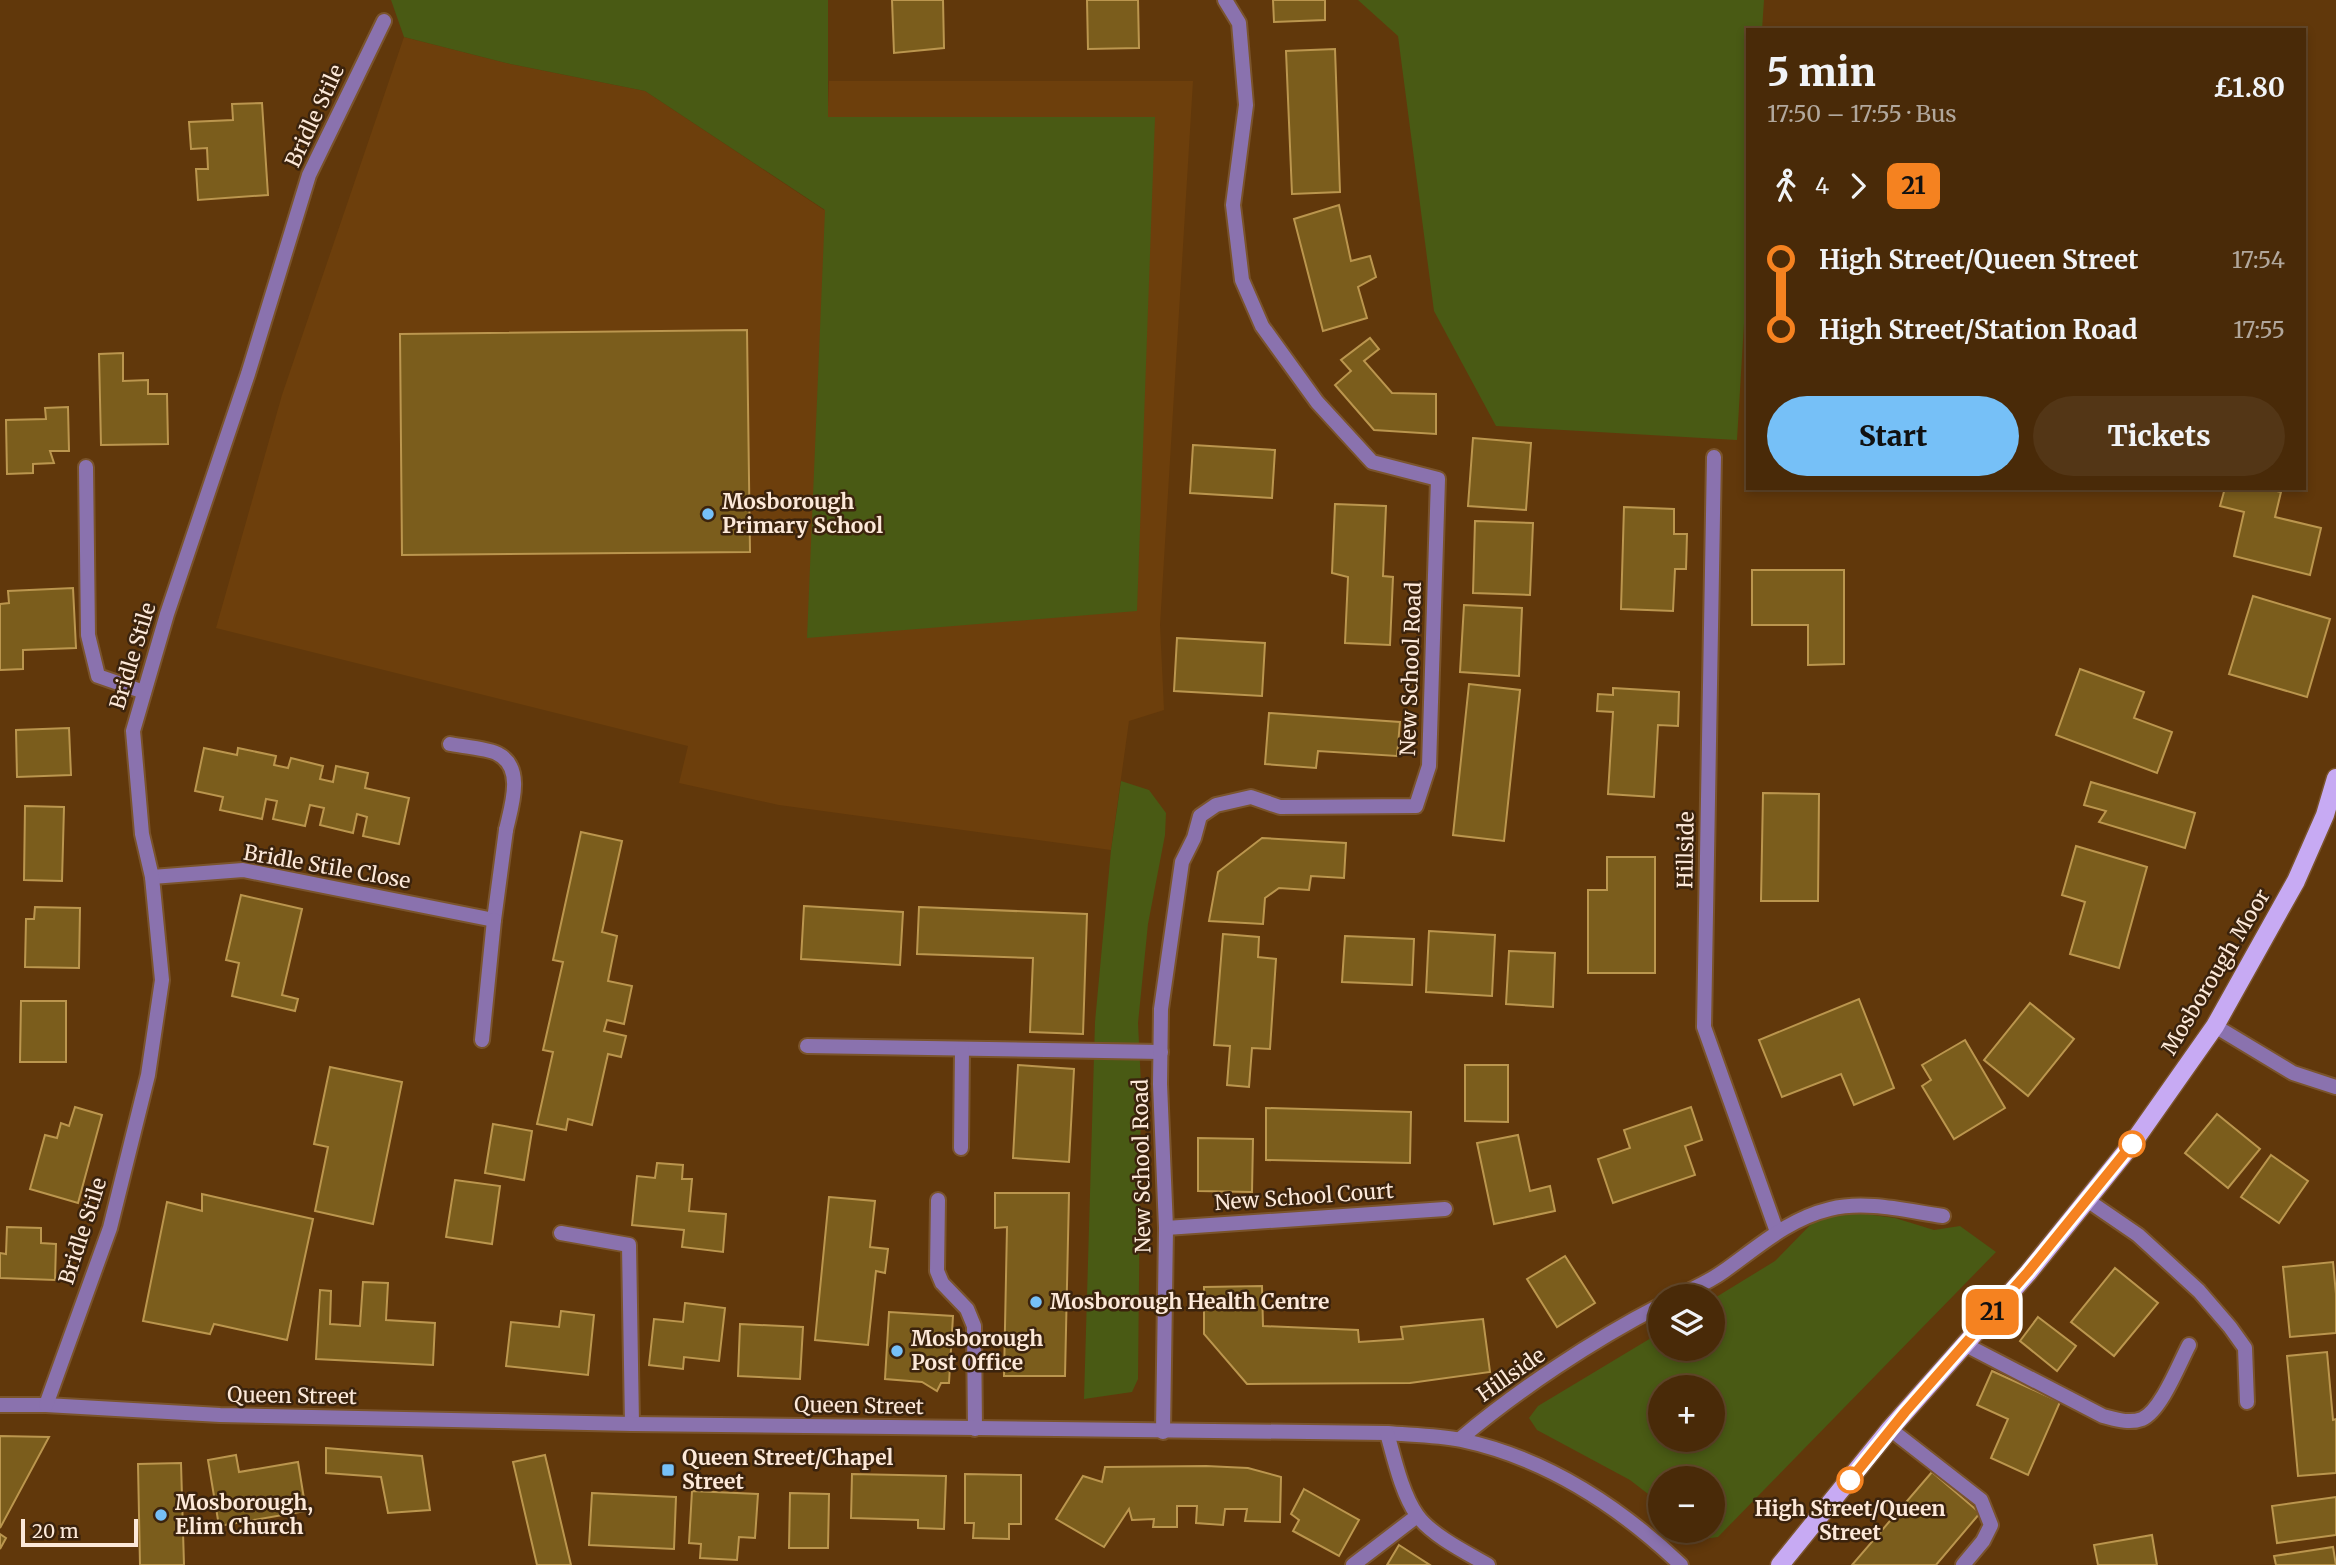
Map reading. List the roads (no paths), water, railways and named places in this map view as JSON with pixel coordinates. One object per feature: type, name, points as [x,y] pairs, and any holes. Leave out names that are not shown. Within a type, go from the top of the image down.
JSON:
[{"type":"main road","name":"Mosborough Moor","points":[[1780,1565],[1890,1430],[2028,1272],[2132,1144],[2215,1026],[2296,881],[2325,815],[2336,778]]},
{"type":"street","name":"New School Road","points":[[1163,1432],[1166,1228],[1161,1009],[1182,862],[1194,838],[1200,816],[1216,805],[1251,797],[1280,807],[1416,806],[1429,766],[1438,479],[1372,462],[1317,402],[1262,326],[1242,280],[1233,205],[1245,105],[1239,23],[1225,0]]},
{"type":"street","name":"Bridle Stile","points":[[46,1405],[110,1228],[148,1075],[162,981],[152,877],[142,834],[133,731],[167,614],[248,374],[310,175],[384,21]]},
{"type":"street","name":"Hillside","points":[[1714,457],[1704,1027],[1777,1232]]},
{"type":"street","points":[[86,467],[88,635],[98,676],[144,692]]},
{"type":"street","points":[[450,744],[498,754],[510,766],[516,782],[506,830],[494,920],[482,1040]]},
{"type":"street","name":"Bridle Stile Close","points":[[152,877],[243,870],[494,920]]},
{"type":"street","points":[[2215,1026],[2293,1073],[2336,1087]]},
{"type":"street","points":[[807,1046],[1161,1052]]},
{"type":"street","points":[[961,1148],[962,1049]]},
{"type":"street","points":[[938,1200],[937,1271],[942,1283],[967,1309],[974,1326],[975,1429]]},
{"type":"street","points":[[2087,1200],[2138,1235],[2199,1291],[2230,1327],[2245,1348],[2247,1402]]},
{"type":"street","points":[[1700,1284],[1721,1273],[1797,1220],[1832,1208],[1866,1206],[1943,1216]]},
{"type":"street","name":"New School Court","points":[[1166,1228],[1445,1209]]},
{"type":"street","points":[[561,1233],[629,1245],[632,1424]]},
{"type":"street","name":"Hillside","points":[[1460,1440],[1489,1415],[1566,1362],[1648,1312]]},
{"type":"street","points":[[1964,1344],[2103,1416],[2123,1421],[2140,1420],[2154,1411],[2189,1345]]},
{"type":"street","name":"Queen Street","points":[[0,1405],[220,1415],[632,1424],[1387,1433],[1460,1440],[1521,1458],[1569,1480],[1620,1514],[1681,1565]]},
{"type":"street","points":[[1890,1430],[1981,1500],[1991,1525],[1983,1541],[1963,1565]]},
{"type":"street","points":[[1387,1433],[1402,1483],[1417,1516],[1446,1540],[1488,1565]]},
{"type":"street","points":[[1353,1565],[1417,1516]]},
{"type":"place","name":"Mosborough Primary School","points":[[708,514]]},
{"type":"place","name":"Mosborough Health Centre","points":[[1036,1302]]},
{"type":"place","name":"Mosborough Post Office","points":[[897,1351]]},
{"type":"place","name":"Queen Street/Chapel Street","points":[[668,1470]]},
{"type":"place","name":"High Street/Queen Street","points":[[1850,1480]]},
{"type":"place","name":"Mosborough, Elim Church","points":[[161,1515]]}]
